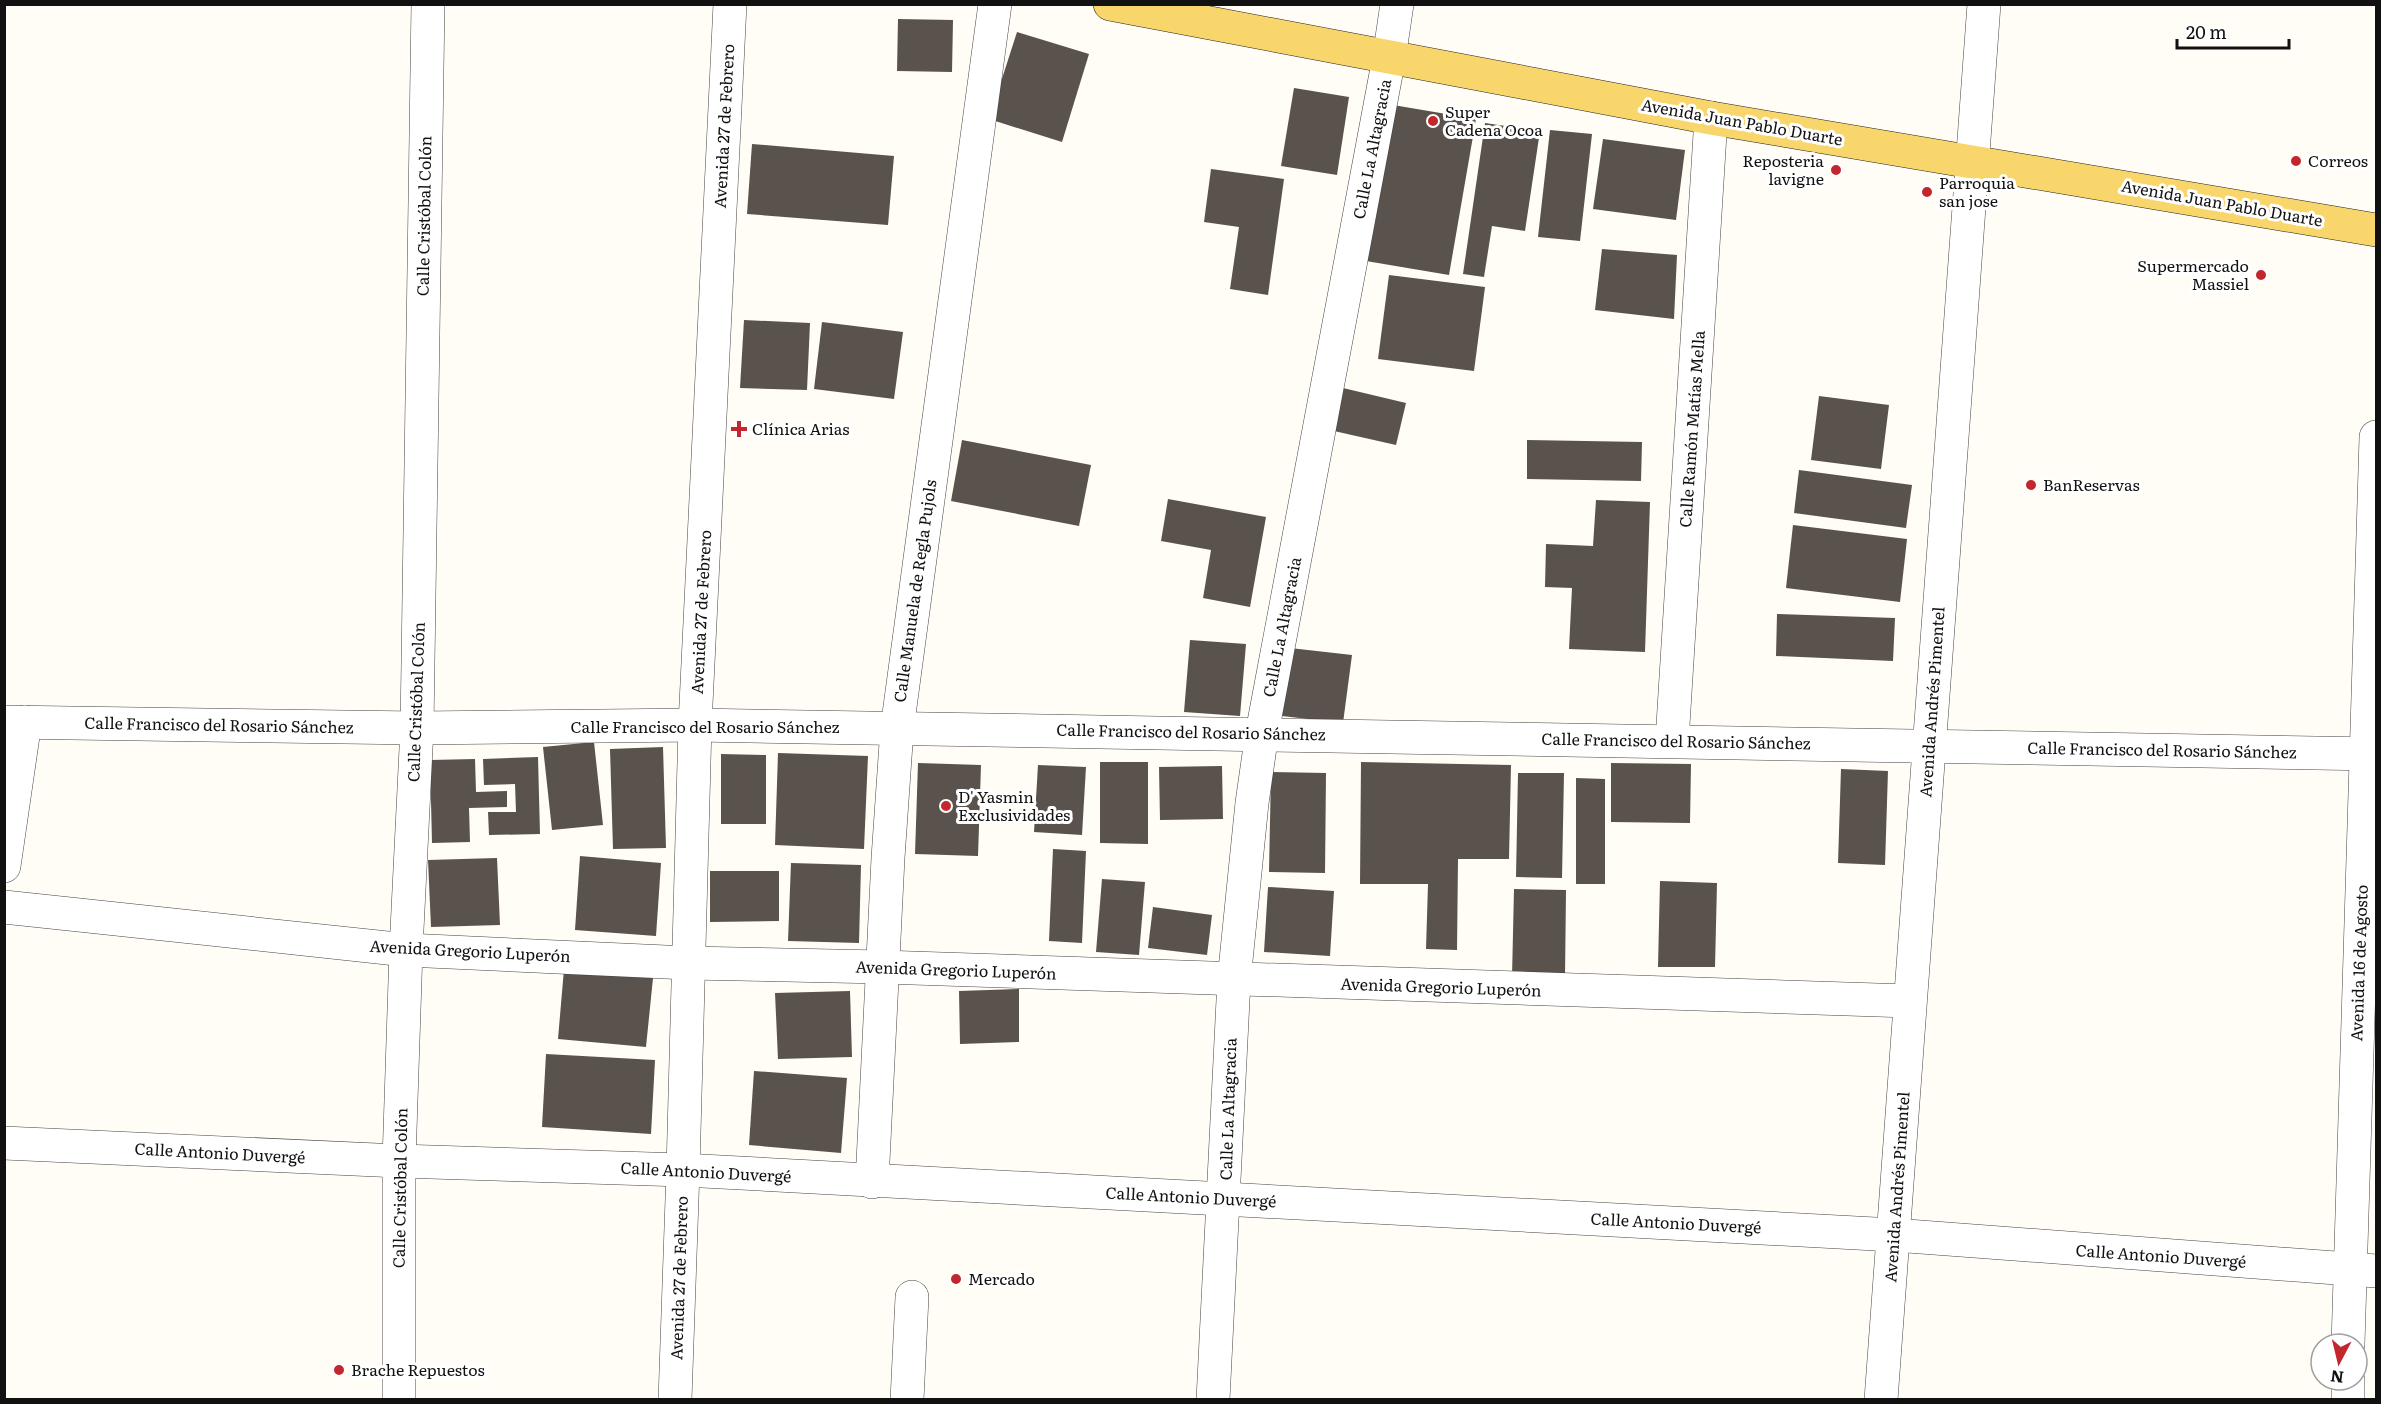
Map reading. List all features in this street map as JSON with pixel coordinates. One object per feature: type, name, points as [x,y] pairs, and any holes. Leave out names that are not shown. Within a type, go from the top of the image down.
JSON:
[{"type":"main road","name":"Avenida Juan Pablo Duarte","points":[[1110,4],[1711,118],[1972,160],[2376,230]]},
{"type":"street","name":"Calle Cristóbal Colón","points":[[399,1400],[399,1161],[417,728],[428,4]]},
{"type":"street","name":"Avenida 27 de Febrero","points":[[675,1400],[695,724],[730,4]]},
{"type":"street","name":"Calle Manuela de Regla Pujols","points":[[873,1182],[882,967],[897,729],[994,4]]},
{"type":"street","name":"Calle La Altagracia","points":[[1213,1400],[1234,980],[1252,803],[1262,733],[1389,58],[1397,4]]},
{"type":"street","name":"Avenida Andrés Pimentel","points":[[1881,1400],[1984,4]]},
{"type":"street","name":"Calle Ramón Matías Mella","points":[[1672,741],[1711,118]]},
{"type":"street","name":"Avenida 16 de Agosto","points":[[2350,1332],[2363,1271],[2376,437]]},
{"type":"street","name":"Calle Francisco del Rosario Sánchez","points":[[14,722],[417,728],[695,724],[2371,754]]},
{"type":"street","points":[[4,866],[14,722]]},
{"type":"street","name":"Avenida Gregorio Luperón","points":[[4,907],[406,950],[688,963],[882,967],[1909,1001]]},
{"type":"street","name":"Calle Antonio Duvergé","points":[[4,1143],[399,1161],[683,1170],[1894,1235],[2363,1271]]},
{"type":"street","points":[[907,1400],[912,1297]]},
{"type":"building","points":[[898,19],[953,20],[952,72],[897,71]]},
{"type":"building","points":[[1017,32],[1089,54],[1062,142],[989,119]]},
{"type":"building","points":[[1294,88],[1349,97],[1337,175],[1281,166]]},
{"type":"building","points":[[1393,105],[1476,119],[1449,275],[1366,261]]},
{"type":"building","points":[[1485,123],[1540,131],[1525,231],[1492,226],[1484,277],[1463,274]]},
{"type":"building","points":[[1550,130],[1592,134],[1580,241],[1538,237]]},
{"type":"building","points":[[1603,139],[1685,150],[1676,220],[1593,209]]},
{"type":"building","points":[[752,144],[894,156],[888,225],[747,214]]},
{"type":"building","points":[[1211,169],[1284,179],[1268,295],[1230,289],[1239,227],[1204,222]]},
{"type":"building","points":[[1602,249],[1677,255],[1674,319],[1595,310]]},
{"type":"building","points":[[1389,275],[1485,287],[1474,371],[1378,359]]},
{"type":"building","points":[[744,320],[810,323],[807,390],[740,388]]},
{"type":"building","points":[[822,322],[903,332],[894,399],[814,389]]},
{"type":"building","points":[[1343,388],[1406,403],[1396,445],[1334,431]]},
{"type":"building","points":[[1819,396],[1889,405],[1881,469],[1811,460]]},
{"type":"building","points":[[962,440],[1091,465],[1079,526],[951,501]]},
{"type":"building","points":[[1527,440],[1642,442],[1641,481],[1527,479]]},
{"type":"building","points":[[1799,470],[1912,485],[1906,528],[1794,513]]},
{"type":"building","points":[[1168,499],[1266,517],[1250,607],[1203,598],[1211,550],[1161,541]]},
{"type":"building","points":[[1596,500],[1650,502],[1645,652],[1569,649],[1572,588],[1545,587],[1546,544],[1593,546]]},
{"type":"building","points":[[1793,525],[1907,539],[1900,602],[1786,588]]},
{"type":"building","points":[[1777,614],[1895,618],[1893,661],[1776,656]]},
{"type":"building","points":[[1190,640],[1246,644],[1240,716],[1184,712]]},
{"type":"building","points":[[1290,648],[1352,655],[1343,723],[1282,716]]},
{"type":"building","points":[[594,742],[603,825],[552,830],[543,747]]},
{"type":"building","points":[[663,747],[666,848],[613,849],[610,749]]},
{"type":"building","points":[[778,753],[868,756],[864,849],[775,845]]},
{"type":"building","points":[[721,754],[766,755],[766,824],[721,824]]},
{"type":"building","points":[[538,757],[540,834],[489,835],[488,812],[516,812],[515,784],[484,785],[483,759]]},
{"type":"building","points":[[475,759],[476,792],[507,791],[507,807],[469,808],[470,842],[432,843],[430,760]]},
{"type":"building","points":[[1100,762],[1148,762],[1148,844],[1100,843]]},
{"type":"building","points":[[1361,762],[1511,765],[1509,859],[1458,859],[1457,950],[1426,949],[1428,884],[1360,884]]},
{"type":"building","points":[[918,763],[981,765],[978,856],[915,854]]},
{"type":"building","points":[[1611,763],[1691,764],[1690,823],[1611,822]]},
{"type":"building","points":[[1038,765],[1086,767],[1082,835],[1034,832]]},
{"type":"building","points":[[1222,766],[1223,819],[1160,820],[1159,767]]},
{"type":"building","points":[[1841,769],[1888,771],[1885,865],[1838,863]]},
{"type":"building","points":[[1271,772],[1326,773],[1325,873],[1269,872]]},
{"type":"building","points":[[1518,773],[1564,773],[1562,878],[1516,877]]},
{"type":"building","points":[[1576,778],[1605,779],[1605,884],[1576,884]]},
{"type":"building","points":[[1053,849],[1086,851],[1082,943],[1049,941]]},
{"type":"building","points":[[580,856],[661,863],[656,936],[575,930]]},
{"type":"building","points":[[497,858],[500,925],[431,927],[428,860]]},
{"type":"building","points":[[791,863],[861,865],[859,943],[788,941]]},
{"type":"building","points":[[710,871],[779,871],[779,921],[710,922]]},
{"type":"building","points":[[1102,879],[1145,882],[1139,955],[1096,952]]},
{"type":"building","points":[[1660,881],[1717,883],[1715,967],[1658,967]]},
{"type":"building","points":[[1268,887],[1334,891],[1330,956],[1264,952]]},
{"type":"building","points":[[1514,889],[1566,890],[1565,977],[1512,977]]},
{"type":"building","points":[[1153,907],[1212,915],[1207,955],[1148,948]]},
{"type":"building","points":[[564,969],[653,978],[646,1047],[558,1039]]},
{"type":"building","points":[[1019,989],[1019,1042],[960,1044],[959,991]]},
{"type":"building","points":[[850,991],[852,1057],[778,1059],[775,993]]},
{"type":"building","points":[[546,1054],[655,1060],[651,1134],[542,1127]]},
{"type":"building","points":[[754,1071],[847,1078],[841,1153],[749,1145]]},
{"type":"place","name":"Super Cadena Ocoa","points":[[1433,121]]},
{"type":"place","name":"Correos","points":[[2296,161]]},
{"type":"place","name":"Reposteria lavigne","points":[[1836,170]]},
{"type":"place","name":"Parroquia san jose","points":[[1927,192]]},
{"type":"place","name":"Supermercado Massiel","points":[[2261,275]]},
{"type":"place","name":"Clínica Arias","points":[[739,429]]},
{"type":"place","name":"BanReservas","points":[[2031,485]]},
{"type":"place","name":"D' Yasmin Exclusividades","points":[[946,806]]},
{"type":"place","name":"Mercado","points":[[956,1279]]},
{"type":"place","name":"Brache Repuestos","points":[[339,1370]]}]
